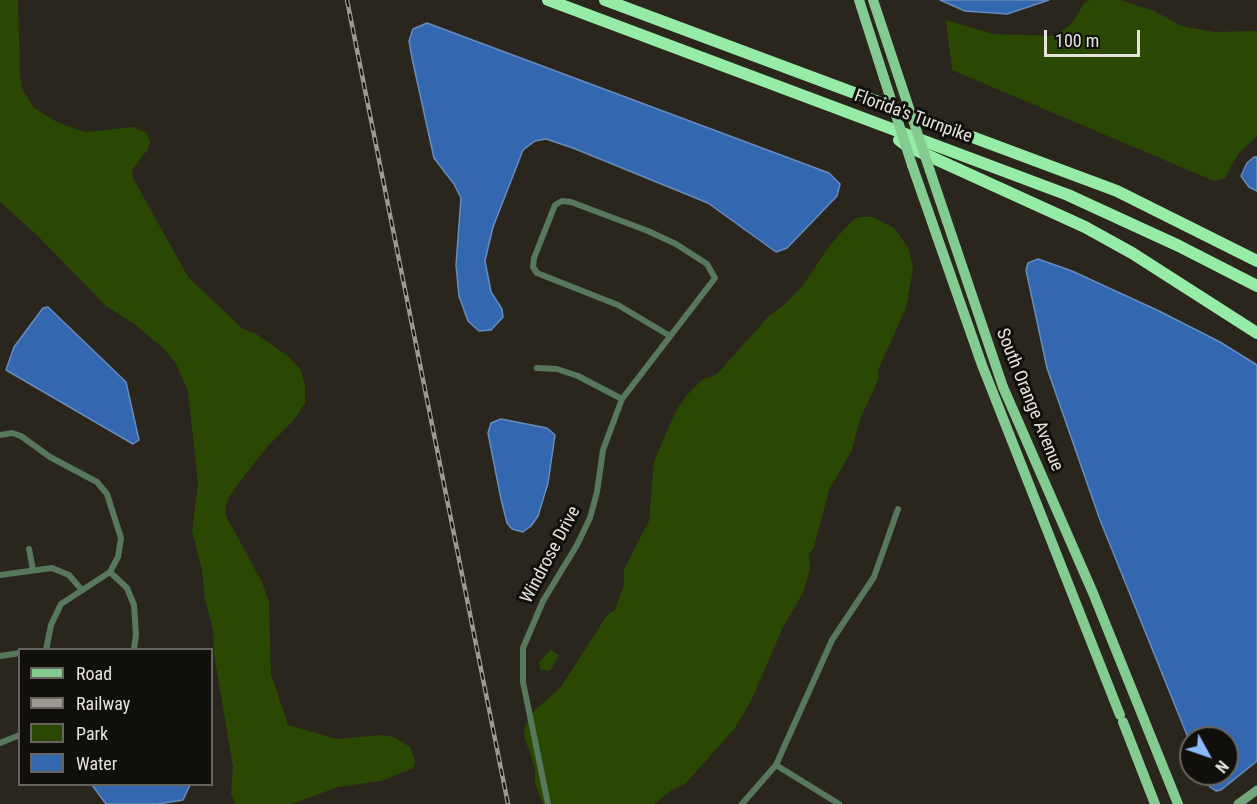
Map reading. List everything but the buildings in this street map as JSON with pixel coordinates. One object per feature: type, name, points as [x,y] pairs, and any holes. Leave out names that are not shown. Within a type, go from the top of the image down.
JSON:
[{"type":"highway","name":"Florida's Turnpike","points":[[548,0],[1068,195],[1168,241],[1257,286]]},
{"type":"highway","name":"Florida's Turnpike","points":[[605,0],[1117,191],[1257,261]]},
{"type":"highway","points":[[879,124],[907,146],[1085,227],[1257,333]]},
{"type":"highway","points":[[1117,191],[1257,254]]},
{"type":"main road","name":"South Orange Avenue","points":[[859,0],[912,165],[982,365],[1155,804]]},
{"type":"main road","name":"South Orange Avenue","points":[[873,0],[1003,387],[1094,593],[1178,804]]},
{"type":"main road","points":[[1238,804],[1257,790]]},
{"type":"street","name":"Windrose Drive","points":[[548,804],[523,682],[523,648],[534,618],[590,518],[597,492],[603,450],[622,399],[715,278],[707,264],[676,244],[648,231],[571,202],[562,201],[555,205],[534,258],[533,267],[537,273],[618,305],[670,336]]},
{"type":"street","points":[[537,368],[558,369],[578,376],[622,399]]},
{"type":"street","points":[[0,435],[12,433],[21,436],[50,457],[86,474],[107,494],[121,538],[118,557],[110,572],[81,589],[62,604],[51,625],[44,648]]},
{"type":"street","points":[[742,804],[776,765],[832,640],[874,577],[898,509]]},
{"type":"street","points":[[29,549],[33,570]]},
{"type":"street","points":[[0,575],[60,569],[69,575],[81,589]]},
{"type":"street","points":[[110,572],[128,588],[134,605],[136,635],[134,648]]},
{"type":"street","points":[[0,656],[18,653]]},
{"type":"street","points":[[0,743],[18,736]]},
{"type":"street","points":[[776,765],[835,803]]},
{"type":"green space","points":[[0,0],[18,0],[20,76],[22,89],[34,108],[57,122],[87,132],[133,127],[147,133],[150,142],[148,149],[132,170],[133,178],[188,277],[243,329],[256,334],[288,356],[300,369],[305,384],[305,403],[294,420],[267,447],[235,488],[227,501],[225,514],[262,582],[269,602],[271,674],[288,725],[337,739],[381,735],[394,737],[410,747],[415,762],[413,768],[381,781],[338,787],[292,804],[235,804],[231,794],[233,767],[214,654],[213,629],[192,531],[198,484],[188,391],[175,362],[162,347],[134,324],[106,306],[36,234],[0,202]]},
{"type":"green space","points":[[1120,0],[1154,11],[1181,26],[1214,32],[1257,31],[1257,136],[1238,154],[1225,178],[1214,181],[952,70],[946,20],[993,34],[1056,36],[1071,24],[1085,2]]},
{"type":"green space","points":[[859,217],[873,217],[894,228],[909,249],[913,269],[906,308],[878,370],[879,378],[860,419],[852,450],[829,490],[814,547],[809,554],[810,569],[803,593],[783,627],[752,699],[735,728],[686,783],[672,790],[654,804],[543,804],[535,783],[535,768],[524,736],[525,726],[535,710],[561,687],[607,615],[615,610],[624,585],[624,569],[649,521],[654,461],[676,411],[687,395],[702,380],[717,374],[769,316],[784,305],[804,284],[830,245],[852,221]]},
{"type":"green space","points":[[551,650],[559,655],[550,671],[541,670],[539,662]]},
{"type":"water","points":[[940,0],[1049,0],[1007,14],[965,11]]},
{"type":"water","points":[[427,23],[829,173],[840,184],[837,196],[787,248],[776,252],[708,203],[573,148],[546,139],[535,141],[523,150],[493,227],[485,261],[491,292],[502,309],[503,317],[491,330],[479,331],[468,321],[459,296],[456,265],[461,198],[454,184],[434,158],[409,41],[413,29]]},
{"type":"water","points":[[1257,157],[1257,191],[1249,187],[1241,176],[1247,163]]},
{"type":"water","points":[[1038,259],[1072,271],[1159,311],[1220,342],[1257,365],[1257,761],[1239,776],[1239,726],[1183,726],[1100,520],[1047,368],[1026,270],[1028,263]]},
{"type":"water","points":[[48,307],[126,382],[139,440],[133,444],[6,370],[14,347],[43,308]]},
{"type":"water","points":[[501,419],[547,428],[555,435],[548,483],[538,516],[523,532],[512,529],[507,523],[488,433],[491,423]]},
{"type":"water","points":[[93,786],[190,786],[183,800],[158,804],[106,804]]},
{"type":"water","points":[[1210,786],[1226,786],[1216,791]]},
{"type":"railway","points":[[347,0],[508,804]]}]
